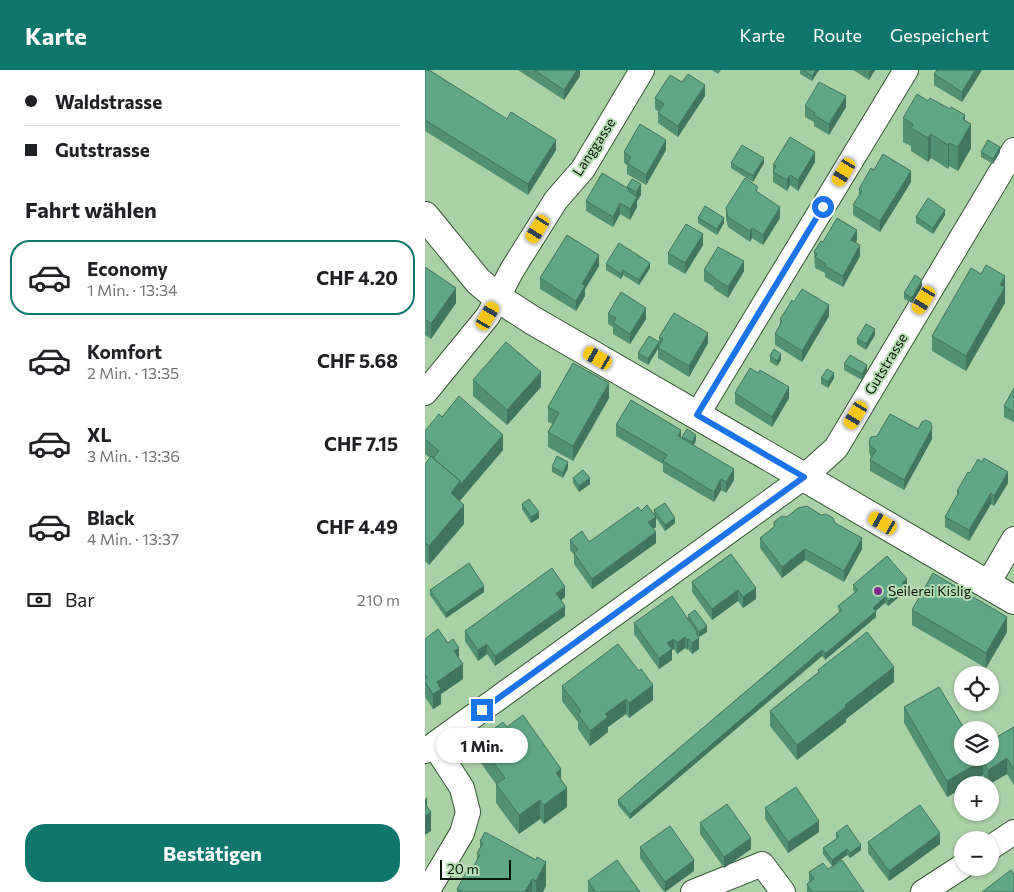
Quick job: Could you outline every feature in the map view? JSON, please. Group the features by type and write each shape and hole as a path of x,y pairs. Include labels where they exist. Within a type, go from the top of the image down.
{"main road":[{"path":"425,216 478,281 498,298 532,320 1014,600"}],"street":[{"name":"Langgasse","path":"425,393 488,316 512,270 551,207 583,169 641,70"},
{"path":"697,415 906,70"},
{"name":"Gutstrasse","path":"429,748 804,477 836,448 1014,150"},
{"path":"987,585 1014,539"},
{"path":"427,892 462,833 467,812 462,788 429,748"},
{"path":"999,842 1014,832"},
{"path":"693,892 762,864 783,892"},
{"path":"929,890 954,872"}],"building":[{"path":"425,70 429,70 507,119 511,112 556,140 528,184 425,120"},
{"path":"534,70 577,70 564,90"},
{"path":"803,70 816,70 812,76"},
{"path":"937,70 975,70 962,92 934,74"},
{"path":"688,74 705,85 678,126 658,113 664,104 655,98 670,75 682,82"},
{"path":"819,82 846,96 829,124 814,115 815,113 805,106"},
{"path":"917,94 928,101 930,98 965,115 963,119 971,124 958,147 949,143 948,145 931,134 928,138 911,128 913,124 903,118"},
{"path":"640,124 666,140 646,175 627,163 631,157 624,152"},
{"path":"790,137 815,152 798,180 790,175 787,180 773,172 776,166 773,165"},
{"path":"988,140 1000,147 993,159 981,152"},
{"path":"742,145 764,158 753,176 731,163"},
{"path":"883,154 911,171 880,221 853,205 862,191 859,189 871,168 874,170"},
{"path":"602,173 629,189 628,191 637,197 630,209 620,203 613,217 586,201"},
{"path":"745,178 758,187 756,191 780,207 763,235 752,228 750,231 728,217 726,208"},
{"path":"632,179 641,184 636,192 627,187"},
{"path":"928,198 945,210 933,228 916,217"},
{"path":"705,206 724,218 717,229 698,218"},
{"path":"837,218 857,230 851,240 860,245 843,276 825,266 826,264 815,257 817,254 814,252 821,241 823,242"},
{"path":"686,224 703,234 685,263 668,253"},
{"path":"567,235 599,255 582,284 585,286 576,301 540,278"},
{"path":"619,243 650,263 639,280 623,270 621,274 606,264"},
{"path":"718,247 744,261 728,287 704,270"},
{"path":"986,265 1005,276 1000,285 1005,287 966,356 932,336 971,268 981,274"},
{"path":"425,267 456,288 431,324 425,319"},
{"path":"915,275 922,280 912,298 904,293"},
{"path":"802,289 829,305 802,351 775,334 782,321 780,319 792,300 794,302"},
{"path":"621,292 646,308 630,334 613,323 616,318 608,314"},
{"path":"674,313 708,333 689,366 658,348 663,339 659,337"},
{"path":"866,324 875,329 866,344 857,339"},
{"path":"649,336 659,342 648,359 638,353"},
{"path":"506,342 541,372 507,410 473,380"},
{"path":"774,349 781,354 777,361 770,356"},
{"path":"850,355 867,365 862,374 844,364"},
{"path":"573,363 609,383 573,446 548,432 559,413 548,407"},
{"path":"750,368 758,373 760,370 789,387 772,417 735,393"},
{"path":"827,369 834,373 828,382 821,378"},
{"path":"1014,388 1014,412 1004,406"},
{"path":"459,396 503,435 460,485 460,481 433,458 439,451 425,439 425,431 439,414 442,417"},
{"path":"631,400 681,430 678,436 734,469 726,482 721,479 714,492 663,461 667,455 616,425"},
{"path":"890,414 918,429 922,422 926,420 931,423 932,428 904,480 870,460 876,450 871,447 869,442 871,437 877,436"},
{"path":"687,429 696,435 692,442 682,437"},
{"path":"431,456 460,481 451,493 464,505 429,546 425,542 425,464"},
{"path":"557,456 568,462 563,473 552,467"},
{"path":"984,458 1008,472 994,496 991,493 969,530 945,517 968,472 970,473 978,459 982,462"},
{"path":"583,470 590,478 579,486 573,478"},
{"path":"529,499 539,512 531,517 522,504"},
{"path":"665,503 675,518 665,525 654,510"},
{"path":"647,505 656,517 648,522 656,532 592,579 574,553 578,550 570,540 582,531 589,542 638,507 641,511"},
{"path":"807,506 821,515 826,514 833,518 835,523 862,538 844,571 805,549 782,567 760,538 774,527 774,522 782,516 787,517 798,508"},
{"path":"731,554 756,588 743,597 738,590 712,609 692,582"},
{"path":"887,556 907,579 902,583 905,586 888,601 885,597 873,608 876,611 825,654 822,650 630,814 618,800 842,610 838,606 858,590 853,585"},
{"path":"469,563 484,586 446,613 430,590"},
{"path":"552,568 565,587 556,593 565,606 495,656 487,644 478,650 465,631"},
{"path":"933,573 1007,617 986,653 912,610"},
{"path":"672,596 697,632 699,638 692,643 685,637 677,643 674,639 667,643 672,649 659,658 634,623"},
{"path":"695,610 707,626 699,632 688,615"},
{"path":"438,629 448,643 453,639 459,648 454,651 463,664 437,682 441,689 433,694 425,682 427,678 425,674 425,639"},
{"path":"867,632 894,667 797,745 770,711"},
{"path":"618,644 639,671 641,669 653,685 629,703 626,699 605,714 608,717 590,731 578,714 581,711 562,686"},
{"path":"939,687 960,721 954,721 954,766 973,766 947,781 904,707"},
{"path":"523,715 561,769 556,773 567,788 544,805 540,800 519,815 496,784 505,778 478,741 503,722 507,727"},
{"path":"1014,727 1014,770 1007,758 999,763 999,736"},
{"path":"986,766 994,766 988,770"},
{"path":"796,787 819,821 788,842 765,808"},
{"path":"425,804 431,812 425,816"},
{"path":"727,804 751,838 724,857 700,823"},
{"path":"920,805 940,833 889,871 868,842"},
{"path":"847,825 861,845 850,853 847,849 832,860 823,848 839,837 836,833"},
{"path":"670,826 694,860 665,882 640,847"},
{"path":"485,832 536,860 537,857 546,862 536,881 532,879 525,892 463,892 457,889 468,869 471,871 480,855 477,853 483,843 480,841"},
{"path":"617,860 640,892 595,892 588,881"},
{"path":"842,860 864,892 812,892 807,884 814,879 809,872 823,863 828,869"},
{"path":"1011,870 1014,874 1014,892 982,892"}],"place":[{"name":"Seilerei Kislig","path":"878,591"}],"route":[{"path":"482,710 804,477 697,415 823,207"}]}
